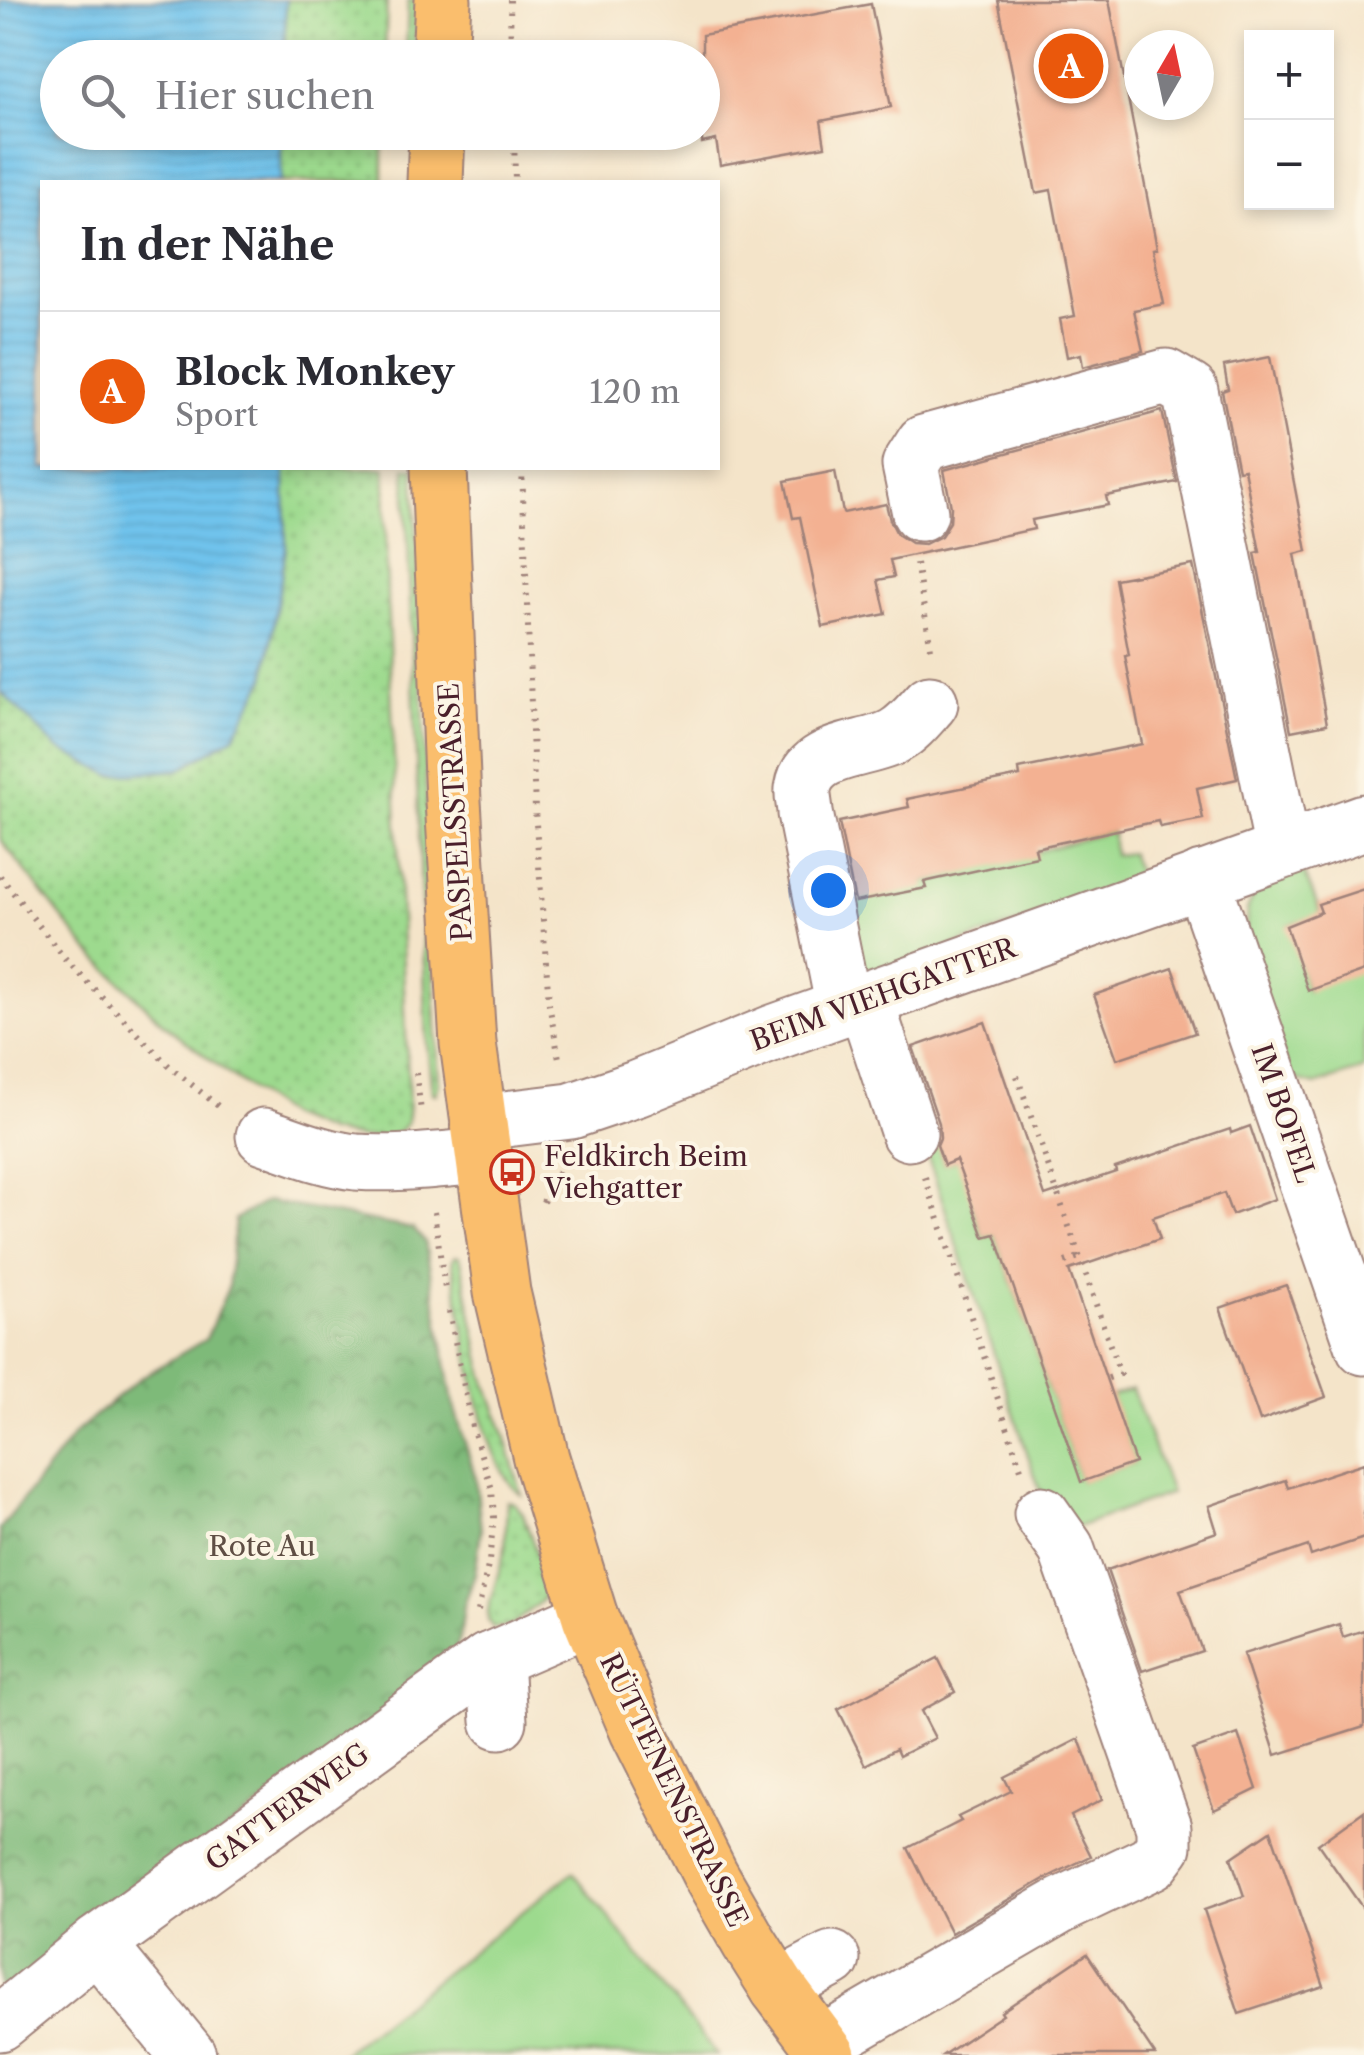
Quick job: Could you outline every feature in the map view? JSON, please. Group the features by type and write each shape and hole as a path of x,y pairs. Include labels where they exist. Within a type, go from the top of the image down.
{"main road":[{"path":"441,40 442,0"},
{"path":"435,180 436,150"},
{"name":"PASPELSSTRASSE","path":"440,470 453,801 468,1043 482,1139"},
{"name":"RÜTTENENSTRASSE","path":"482,1139 502,1292 552,1501 590,1617 638,1731 694,1844 778,1988 824,2050"}],"street":[{"path":"920,513 910,465 924,442 1166,378 1190,391 1282,850"},
{"path":"909,1134 855,1004 803,788 812,769 828,758 893,737 930,703"},
{"name":"BEIM VIEHGATTER","path":"264,1136 322,1156 354,1162 428,1161 482,1139 636,1089 773,1032 1364,822"},
{"name":"IM BOFEL","path":"1202,879 1364,1348"},
{"path":"824,2050 1060,1906 1152,1862 1164,1846 1164,1827 1066,1548 1042,1514"},
{"name":"GATTERWEG","path":"0,2024 96,1944 181,1903 488,1661 590,1617"},
{"path":"488,1661 496,1676 498,1721"},
{"path":"96,1944 188,2055"},
{"path":"778,1988 832,1959"}],"path":[{"path":"510,0 511,40"},
{"path":"514,150 515,180"},
{"path":"522,470 535,810 549,1004 561,1068"},
{"path":"920,513 907,516 940,699 930,703"},
{"path":"0,876 66,960 170,1067 211,1102 264,1136"},
{"path":"1017,1076 1120,1374 1106,1380"},
{"path":"909,1134 1020,1467 1042,1514"},
{"path":"543,1199 570,1154"},
{"path":"1066,1262 1080,1257"}],"green space":[{"path":"0,0 387,0 386,40 40,40 40,150 383,150 383,180 40,180 40,470 385,470 407,1124 394,1136 362,1138 328,1132 288,1116 164,1024 86,948 0,839"},
{"path":"408,0 417,0 415,40 407,40"},
{"path":"405,470 414,470 439,1084 436,1094 432,1093"},
{"path":"1112,831 1114,855 1130,853 1141,881 868,975 845,957 849,903"},
{"path":"1301,865 1321,914 1289,925 1307,990 1364,957 1364,1069 1315,1085 1290,1078 1245,944 1247,910 1261,880"},
{"path":"933,1132 944,1164 1025,1137 1038,1182 972,1205 984,1237 995,1234 1081,1481 1134,1463 1111,1396 1132,1389 1171,1493 1069,1530 1045,1506 921,1137"},
{"name":"Rote Au","path":"267,1201 413,1229 425,1242 453,1403 476,1479 481,1530 460,1638 447,1669 0,1996 0,1529 76,1432 140,1378 206,1339 228,1288 235,1219"},
{"path":"455,1256 461,1260 484,1376 522,1495 508,1480 485,1428 464,1331 452,1260"},
{"path":"507,1501 515,1503 523,1514 546,1589 541,1601 511,1626 493,1628 488,1610 505,1549"},
{"path":"573,1872 717,2055 340,2055"}],"water":[{"path":"0,0 286,0 285,40 40,40 40,150 281,150 281,180 40,180 40,470 285,470 286,548 265,679 234,736 179,770 111,775 57,748 0,691"}],"building":[{"path":"998,0 1109,0 1124,78 1124,120 1132,120 1164,304 1134,310 1143,351 1083,367 1081,354 1067,357 1060,319 1075,316 1051,190 1036,193"},
{"path":"871,4 891,107 821,121 825,146 720,165 720,40 702,40 702,35"},
{"path":"1270,357 1307,551 1295,554 1327,724 1291,731 1255,553 1260,552 1244,469 1238,470 1222,391 1228,389 1224,366"},
{"path":"1162,411 1177,482 1106,496 1108,505 1032,520 1034,529 890,560 894,577 878,580 886,614 823,627 800,517 793,518 785,481 835,471 843,513 886,504 897,534 911,543 925,544 941,536 950,522 944,470"},
{"path":"1193,565 1237,779 1197,788 1203,819 1160,827 1158,821 1035,848 1037,857 924,882 926,888 855,902 839,822 909,807 907,799 1020,776 1019,769 1142,744 1115,579"},
{"path":"1364,889 1364,971 1308,991 1286,926 1321,912 1318,904"},
{"path":"1172,968 1195,1033 1117,1059 1094,995"},
{"path":"985,1022 1045,1196 1116,1172 1115,1168 1230,1129 1231,1133 1250,1126 1275,1199 1232,1215 1224,1193 1153,1217 1160,1239 1069,1270 1135,1463 1081,1482 995,1234 984,1237 956,1160 944,1165 937,1145 939,1123 913,1047"},
{"path":"1286,1285 1326,1397 1260,1421 1220,1308"},
{"path":"1364,1463 1364,1538 1311,1556 1308,1546 1180,1590 1202,1651 1142,1671 1107,1570 1217,1532 1209,1506 1285,1480 1288,1488"},
{"path":"1339,1624 1343,1637 1364,1630 1364,1727 1276,1755 1243,1654"},
{"path":"938,1658 955,1692 921,1711 935,1738 899,1756 896,1749 866,1765 838,1709"},
{"path":"1238,1734 1257,1789 1214,1810 1193,1750"},
{"path":"1079,1739 1102,1800 1071,1816 1091,1856 951,1933 908,1848 1011,1791 1004,1777"},
{"path":"1364,1811 1364,1910 1318,1844"},
{"path":"1271,1831 1324,1986 1239,2014 1204,1910 1244,1896 1231,1858"},
{"path":"1087,1954 1155,2055 943,2055 1003,2015 1001,2012"}],"place":[{"name":"Block Monkey","path":"1071,66"},
{"name":"Feldkirch Beim Viehgatter","path":"512,1172"}]}
